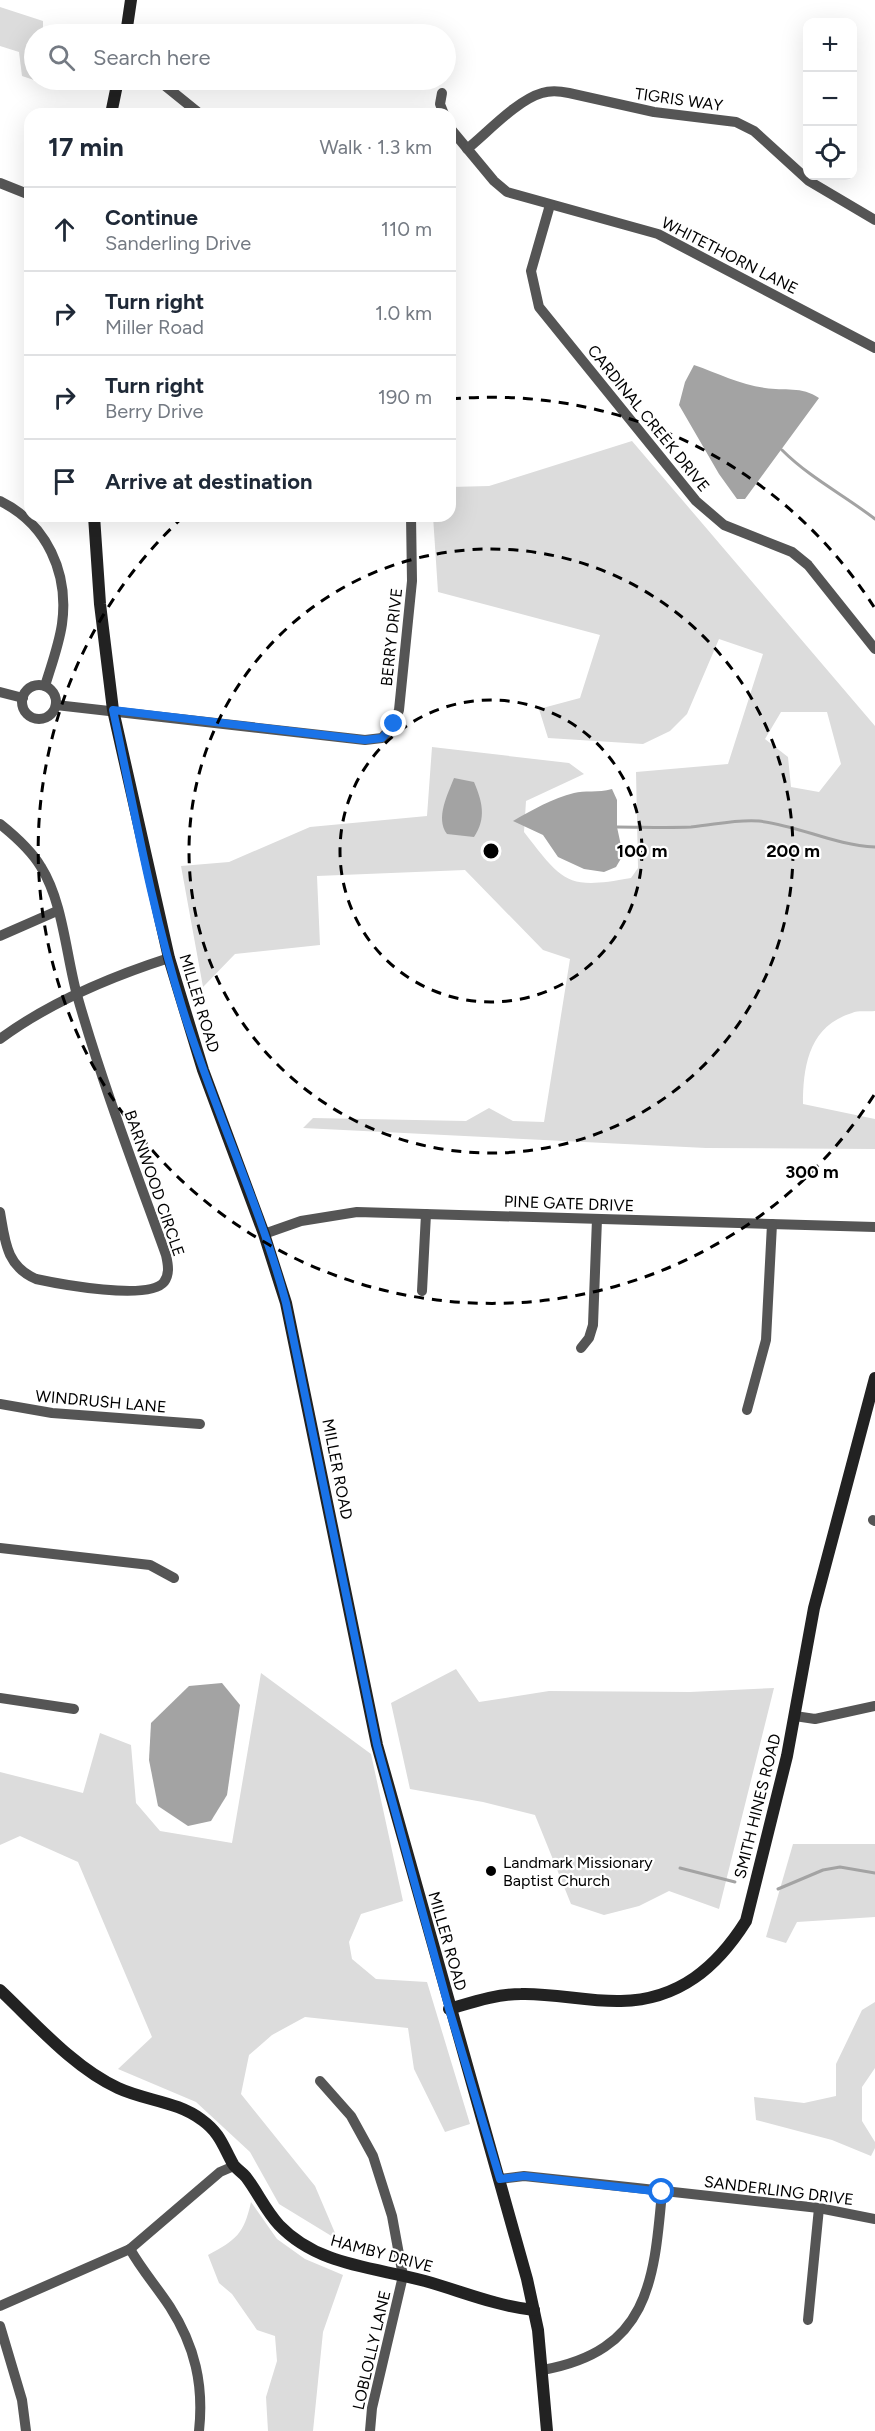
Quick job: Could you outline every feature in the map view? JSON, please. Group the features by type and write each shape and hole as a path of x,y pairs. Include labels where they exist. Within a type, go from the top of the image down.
{"street":[{"path":"127,24 131,0"},
{"path":"112,108 116,90"},
{"path":"170,90 193,108"},
{"name":"TIGRIS WAY","path":"467,149 527,99 556,91 654,112 736,122 754,131 809,181 875,220"},
{"path":"442,93 442,108"},
{"name":"WHITETHORN LANE","path":"456,135 494,181 507,192 658,234 875,348"},
{"path":"0,183 24,193"},
{"name":"CARDINAL CREEK DRIVE","path":"549,205 531,271 539,307 696,501 724,525 792,552 808,565 875,649"},
{"path":"0,501 24,518"},
{"path":"29,522 53,553 60,571 63,592 62,627 45,686"},
{"name":"MILLER ROAD","path":"94,522 100,604 113,710 169,957 203,1070 278,1273 294,1335 377,1745 449,2009 500,2179 534,2310 543,2370 547,2431"},
{"name":"BERRY DRIVE","path":"113,710 365,740 382,738 394,724 399,710 412,581 411,522"},
{"path":"34,686 45,686 54,694 56,705 50,715 35,718 26,713 23,698 34,686"},
{"path":"0,692 23,698"},
{"path":"56,705 113,710"},
{"path":"0,824 18,839 41,866 52,890 77,993"},
{"path":"0,936 57,910"},
{"path":"0,1039 21,1023 77,993 127,971 169,957"},
{"name":"BARNWOOD CIRCLE","path":"0,1212 5,1241 13,1263 23,1274 36,1279 132,1292 157,1288 165,1281 169,1270 166,1255 101,1073 77,993"},
{"name":"PINE GATE DRIVE","path":"264,1233 301,1221 338,1214 426,1214 875,1227"},
{"path":"422,1291 426,1214"},
{"path":"581,1348 589,1338 593,1325 597,1219"},
{"path":"747,1410 766,1340 772,1224"},
{"name":"SMITH HINES ROAD","path":"449,2009 488,1997 520,1994 621,2001 648,1998 696,1978 719,1958 746,1921 787,1756 814,1608 875,1378"},
{"name":"WINDRUSH LANE","path":"0,1404 52,1413 200,1424"},
{"path":"0,1548 150,1565 174,1578"},
{"path":"0,1698 74,1709"},
{"path":"795,1716 815,1719 875,1706"},
{"name":"HAMBY DRIVE","path":"0,1990 54,2041 101,2079 135,2095 175,2105 204,2121 225,2144 234,2166 245,2176 277,2223 302,2245 322,2255 362,2268 403,2276 512,2308 534,2310"},
{"name":"LOBLOLLY LANE","path":"320,2081 351,2116 373,2156 392,2216 403,2276 372,2408 370,2431"},
{"path":"0,2306 130,2249 220,2172 234,2166"},
{"name":"SANDERLING DRIVE","path":"500,2179 524,2176 819,2208 875,2219"},
{"path":"543,2370 590,2356 617,2337 637,2314 644,2300 652,2270 662,2192"},
{"path":"808,2320 819,2208"},
{"path":"130,2249 169,2306 192,2348 200,2382 199,2431"},
{"path":"0,2326 22,2400 26,2431"}],"shaded area":[{"path":"0,7 43,21 43,24 24,24 24,77 22,76 19,52 0,46"},
{"path":"694,365 747,384 765,388 799,390 819,398 745,499 737,499 719,474 679,405 685,382"},
{"path":"632,441 875,726 875,1011 854,1012 838,1019 826,1027 818,1037 807,1062 803,1104 875,1119 875,1149 706,1148 303,1128 313,1118 466,1121 489,1108 513,1121 544,1122 570,959 543,950 465,870 317,876 320,945 235,954 203,987 181,866 229,862 310,827 427,816 432,747 569,763 584,774 526,801 524,832 558,872 579,882 592,883 631,878 638,868 636,772 728,764 763,654 719,639 687,714 670,731 643,744 548,738 539,709 580,698 600,635 438,592 433,522 456,522 456,487 489,486","holes":["781,712 827,712 841,764 819,792 791,787 788,757 765,739"]},
{"path":"454,778 474,782 479,796 482,816 474,837 447,834 444,828 442,813"},
{"path":"612,789 617,800 617,827 623,855 616,867 604,872 584,869 558,857 543,835 513,821 566,795"},
{"path":"456,1669 479,1702 549,1691 690,1692 774,1688 719,1909 669,1891 639,1906 604,1915 571,1904 535,1815 483,1802 410,1789 391,1703"},
{"path":"261,1673 371,1754 403,1901 361,1914 349,1942 352,1959 376,1979 427,1982 470,2124 445,2132 414,2069 408,2028 305,2017 272,2035 249,2055 241,2094 315,2186 338,2240 279,2204 250,2152 196,2102 118,2069 152,2037 78,1862 20,1836 0,1845 0,1772 83,1793 100,1733 131,1745 136,1803 160,1831 232,1843"},
{"path":"222,1683 240,1705 227,1795 211,1821 188,1826 158,1806 149,1760 151,1723 189,1686"},
{"path":"793,1844 875,1844 875,1917 797,1922 786,1943 766,1937"},
{"path":"875,2002 875,2068 862,2087 862,2121 875,2142 871,2156 832,2140 756,2120 754,2097 804,2103 836,2096 836,2064 862,2010"},
{"path":"251,2202 277,2239 305,2259 343,2275 323,2332 313,2431 268,2431 266,2397 277,2361 275,2336 257,2330 232,2294 219,2283 208,2255 226,2245 242,2229"}],"waterway":[{"path":"782,450 816,478 875,519"},
{"path":"617,827 691,827 733,821 759,821 845,843 875,847"},
{"path":"778,1889 823,1870 840,1867 875,1873"},
{"path":"680,1868 735,1882"}],"place":[{"name":"Landmark Missionary Baptist Church","path":"491,1871"}],"route":[{"path":"394,724 382,738 365,740 113,710 153,894 182,1005 203,1070 278,1273 286,1303 377,1745 449,2009 500,2179 524,2176 662,2192"}]}
